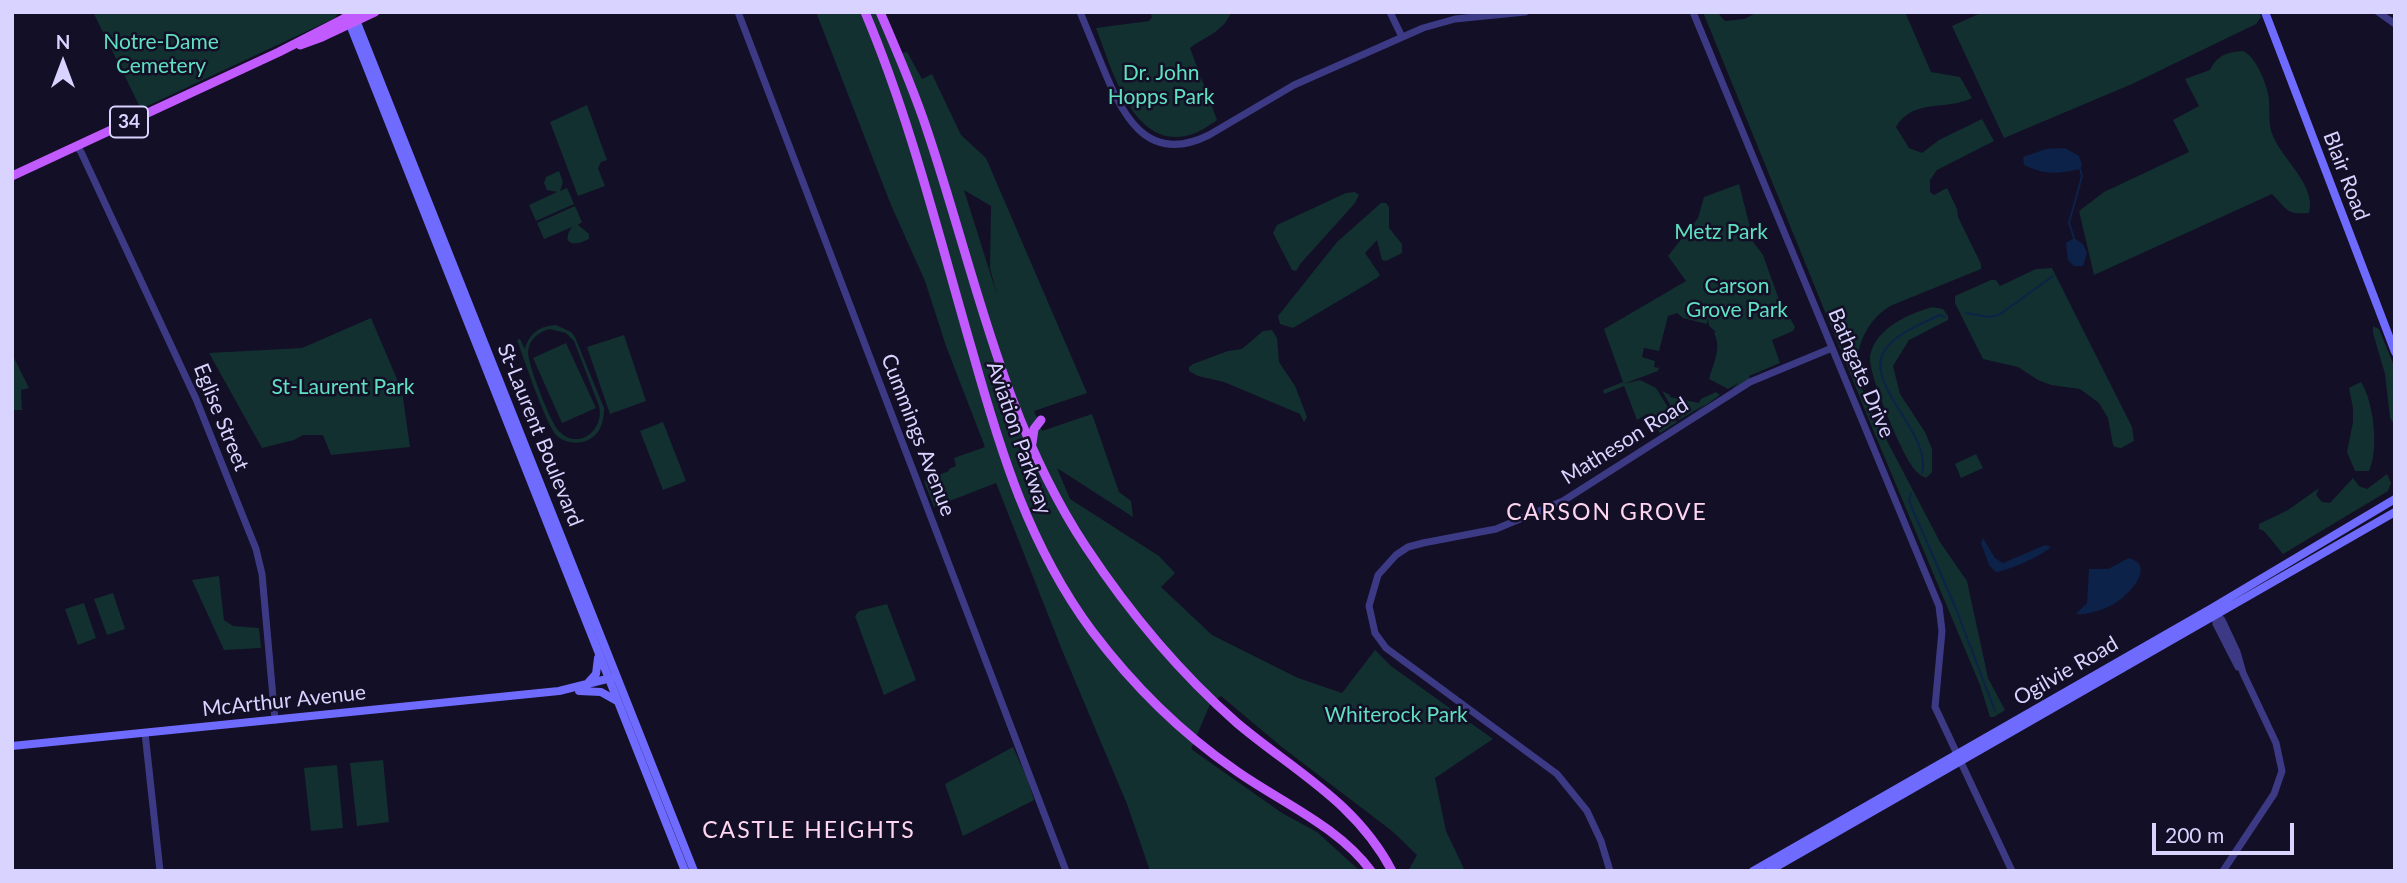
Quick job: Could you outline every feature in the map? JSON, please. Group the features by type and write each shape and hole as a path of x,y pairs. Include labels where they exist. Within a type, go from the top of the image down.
{"main road":[{"name":"34","path":"12,176 279,52 322,37 352,16 375,12"},
{"name":"Aviation Parkway","path":"865,12 912,143 1003,457 1029,523 1058,579 1107,650 1165,713 1228,765 1336,835 1371,871"},
{"name":"Aviation Parkway","path":"880,12 931,141 1014,406 1034,452 1086,547 1125,603 1197,685 1237,722 1344,806 1373,839 1392,871"},
{"name":"Blair Road","path":"2265,12 2395,352"},
{"name":"St-Laurent Boulevard","path":"352,16 685,871"},
{"name":"St-Laurent Boulevard","path":"352,16 612,679 694,871"},
{"path":"887,69 902,63"},
{"path":"1014,406 1027,418 1041,420 1033,432 1034,452"},
{"name":"Ogilvie Road","path":"2214,611 2395,499"},
{"name":"Ogilvie Road","path":"1769,871 2214,611 2395,512"},
{"path":"582,688 596,674 598,652"},
{"name":"McArthur Avenue","path":"12,746 559,691 582,688 612,679"},
{"path":"582,688 608,694 617,701"},
{"name":"Ogilvie Road","path":"1753,871 1960,757"}],"street":[{"name":"Cummings Avenue","path":"738,12 1066,871"},
{"path":"1080,12 1123,113 1144,134 1157,141 1175,144 1187,144 1200,139 1294,85 1434,24 1455,19 1525,12"},
{"path":"1390,12 1402,37"},
{"name":"Bathgate Drive","path":"1693,12 1941,611 1942,631 1935,707 2012,871"},
{"path":"2378,12 2395,24"},
{"name":"Eglise Street","path":"76,146 196,399 256,548 262,575 275,720"},
{"name":"Matheson Road","path":"1610,869 1587,811 1557,774 1385,648 1375,633 1369,610 1371,593 1378,575 1387,562 1408,547 1496,528 1563,501 1750,382 1832,348"},
{"path":"2214,611 2216,624 2276,743 2282,771 2274,794 2223,871"},
{"path":"145,733 160,871"}],"green space":[{"name":"Notre-Dame Cemetery","path":"93,12 338,13 335,18 141,109"},
{"name":"Whiterock Park","path":"816,12 875,12 895,54 907,52 922,79 932,74 961,135 986,158 1087,393 1034,411 1042,431 1092,414 1119,492 1131,501 1133,517 1057,468 1070,499 1159,556 1175,573 1161,587 1212,635 1298,678 1342,693 1375,650 1391,666 1493,739 1435,778 1446,831 1465,871 1408,871 1417,855 1392,831 1283,748 1221,696 1211,702 1191,749 1282,813 1317,832 1360,871 1150,871 1127,804 996,483 934,507 924,481 956,466 954,458 985,447 946,346 925,281 891,205","holes":["964,190 991,206 990,268 997,295"]},
{"name":"Dr. John Hopps Park","path":"1150,12 1231,12 1219,29 1190,48 1217,120 1193,134 1172,137 1155,132 1140,120 1118,84 1096,28 1149,21 1152,17"},
{"path":"1703,12 1717,12 1725,21 1744,19 1758,12 1905,12 1931,72 1960,77 1972,98 1931,106 1911,112 1903,118 1896,127 1909,148 1922,153 1939,140 1982,119 1994,141 1937,170 1930,180 1930,192 1934,195 1947,188 1981,269 1890,306 1882,312 1864,335 1858,353 1858,373 1861,387 1882,436 1885,437 1940,542 1967,581 1988,678 2005,710 1994,717 1990,717 1980,685"},
{"path":"1983,12 2259,12 2261,17 2256,24 2132,84 2004,138 1952,26"},
{"path":"2243,51 2252,58 2262,75 2268,93 2271,131 2308,193 2309,213 2291,212 2272,194 2094,275 2079,211 2104,192 2189,152 2173,120 2199,106 2185,79 2210,70 2224,55"},
{"path":"587,105 607,160 601,162 598,168 605,186 578,196 550,122"},
{"path":"559,171 563,182 560,191 567,188 574,204 536,221 529,205 557,192 547,190 544,183 546,177"},
{"path":"1739,184 1754,243 1763,255 1778,297 1795,327 1793,331 1772,340 1780,363 1749,376 1750,378 1731,390 1738,383 1728,389 1709,379 1717,344 1716,332 1709,326 1708,318 1707,324 1683,318 1677,313 1668,316 1659,351 1644,348 1642,357 1655,361 1654,367 1659,368 1658,371 1623,384 1640,380 1656,388 1677,422 1660,433 1647,414 1637,420 1624,386 1604,394 1603,390 1623,382 1604,329 1686,281 1668,256 1698,218 1704,197"},
{"path":"1355,192 1359,195 1355,203 1296,271 1292,270 1273,233 1277,225 1346,193"},
{"path":"1381,203 1386,203 1389,207 1389,228 1402,244 1402,253 1386,261 1382,260 1377,240 1365,253 1380,275 1377,278 1293,328 1280,324 1278,316 1337,242"},
{"path":"575,206 582,222 578,225 589,234 589,239 578,243 570,242 567,237 572,227 544,239 537,223"},
{"path":"2052,268 2132,427 2134,441 2121,448 2113,445 2108,418 2099,403 2080,389 2051,385 2018,367 1983,359 1955,303 1955,296 1991,280 1996,280 2000,286 2036,269"},
{"path":"1932,307 1943,309 1948,320 1909,340 1893,366 1900,394 1925,432 1932,449 1932,472 1926,478 1913,468 1899,442 1879,393 1870,356 1873,346 1886,330 1904,318"},
{"name":"St-Laurent Park","path":"371,318 402,391 410,447 331,455 323,435 303,435 262,448 209,353 302,348"},
{"path":"556,325 575,337 604,408 599,431 584,442 568,442 557,436 552,429 517,340 520,339 525,349 532,335","holes":["549,329 566,333 574,341 600,414 589,435 575,439 560,432 551,418 535,380 528,351 538,334"]},
{"path":"2373,326 2379,329 2395,368 2395,426 2390,418 2385,374"},
{"path":"1272,330 1277,338 1279,362 1295,386 1307,417 1304,422 1300,414 1224,382 1189,371 1193,364 1228,351 1242,349 1263,331"},
{"path":"624,335 646,401 610,414 587,347"},
{"path":"566,343 596,408 562,423 533,358"},
{"path":"12,354 29,388 21,390 22,410 12,410"},
{"path":"2361,382 2369,401 2374,426 2374,451 2369,471 2355,471 2347,452 2353,422 2349,388"},
{"path":"1662,391 1670,397 1699,403 1701,399 1716,392 1720,395 1682,422 1706,404 1679,420"},
{"path":"663,422 686,481 663,490 640,431"},
{"path":"1976,454 1983,468 1961,478 1955,464"},
{"path":"2387,474 2391,483 2388,491 2283,554 2264,531 2259,529 2259,524 2288,510 2319,488 2316,495 2322,502 2330,503 2353,478 2359,486 2367,489"},
{"path":"219,576 224,620 233,626 259,628 261,648 224,650 192,580"},
{"path":"113,593 125,629 107,635 94,599"},
{"path":"84,603 96,638 78,645 65,609"},
{"path":"887,604 916,680 884,695 855,616 859,611"},
{"path":"1013,747 1034,800 963,836 945,784"},
{"path":"383,760 389,822 357,826 350,763"},
{"path":"337,765 343,828 311,831 304,768"}],"water":[{"path":"2065,148 2079,156 2082,165 2080,169 2051,173 2024,165 2023,157 2046,149"},
{"path":"2074,238 2083,244 2087,253 2083,266 2074,266 2068,260 2066,243"},
{"path":"1983,538 1995,558 2003,563 2045,545 2051,547 2025,562 1996,572 1989,565 1981,543"},
{"path":"2129,558 2137,562 2140,574 2126,595 2100,610 2076,614 2087,603 2089,569 2108,569"}],"waterway":[{"path":"2074,238 2069,223 2082,176 2080,169"},
{"path":"1966,313 1989,317 1999,315 2053,276"},
{"path":"1922,473 1922,457 1917,441 1888,391 1882,376 1881,361 1887,347 1898,337 1939,315 1945,317"},
{"path":"1911,493 1909,501 1956,609 1995,711"}],"district":[{"name":"CARSON GROVE","path":"1607,513"},
{"name":"CASTLE HEIGHTS","path":"809,831"}],"park label":[{"name":"Metz Park","path":"1721,232"},
{"name":"Carson Grove Park","path":"1737,298"}]}
